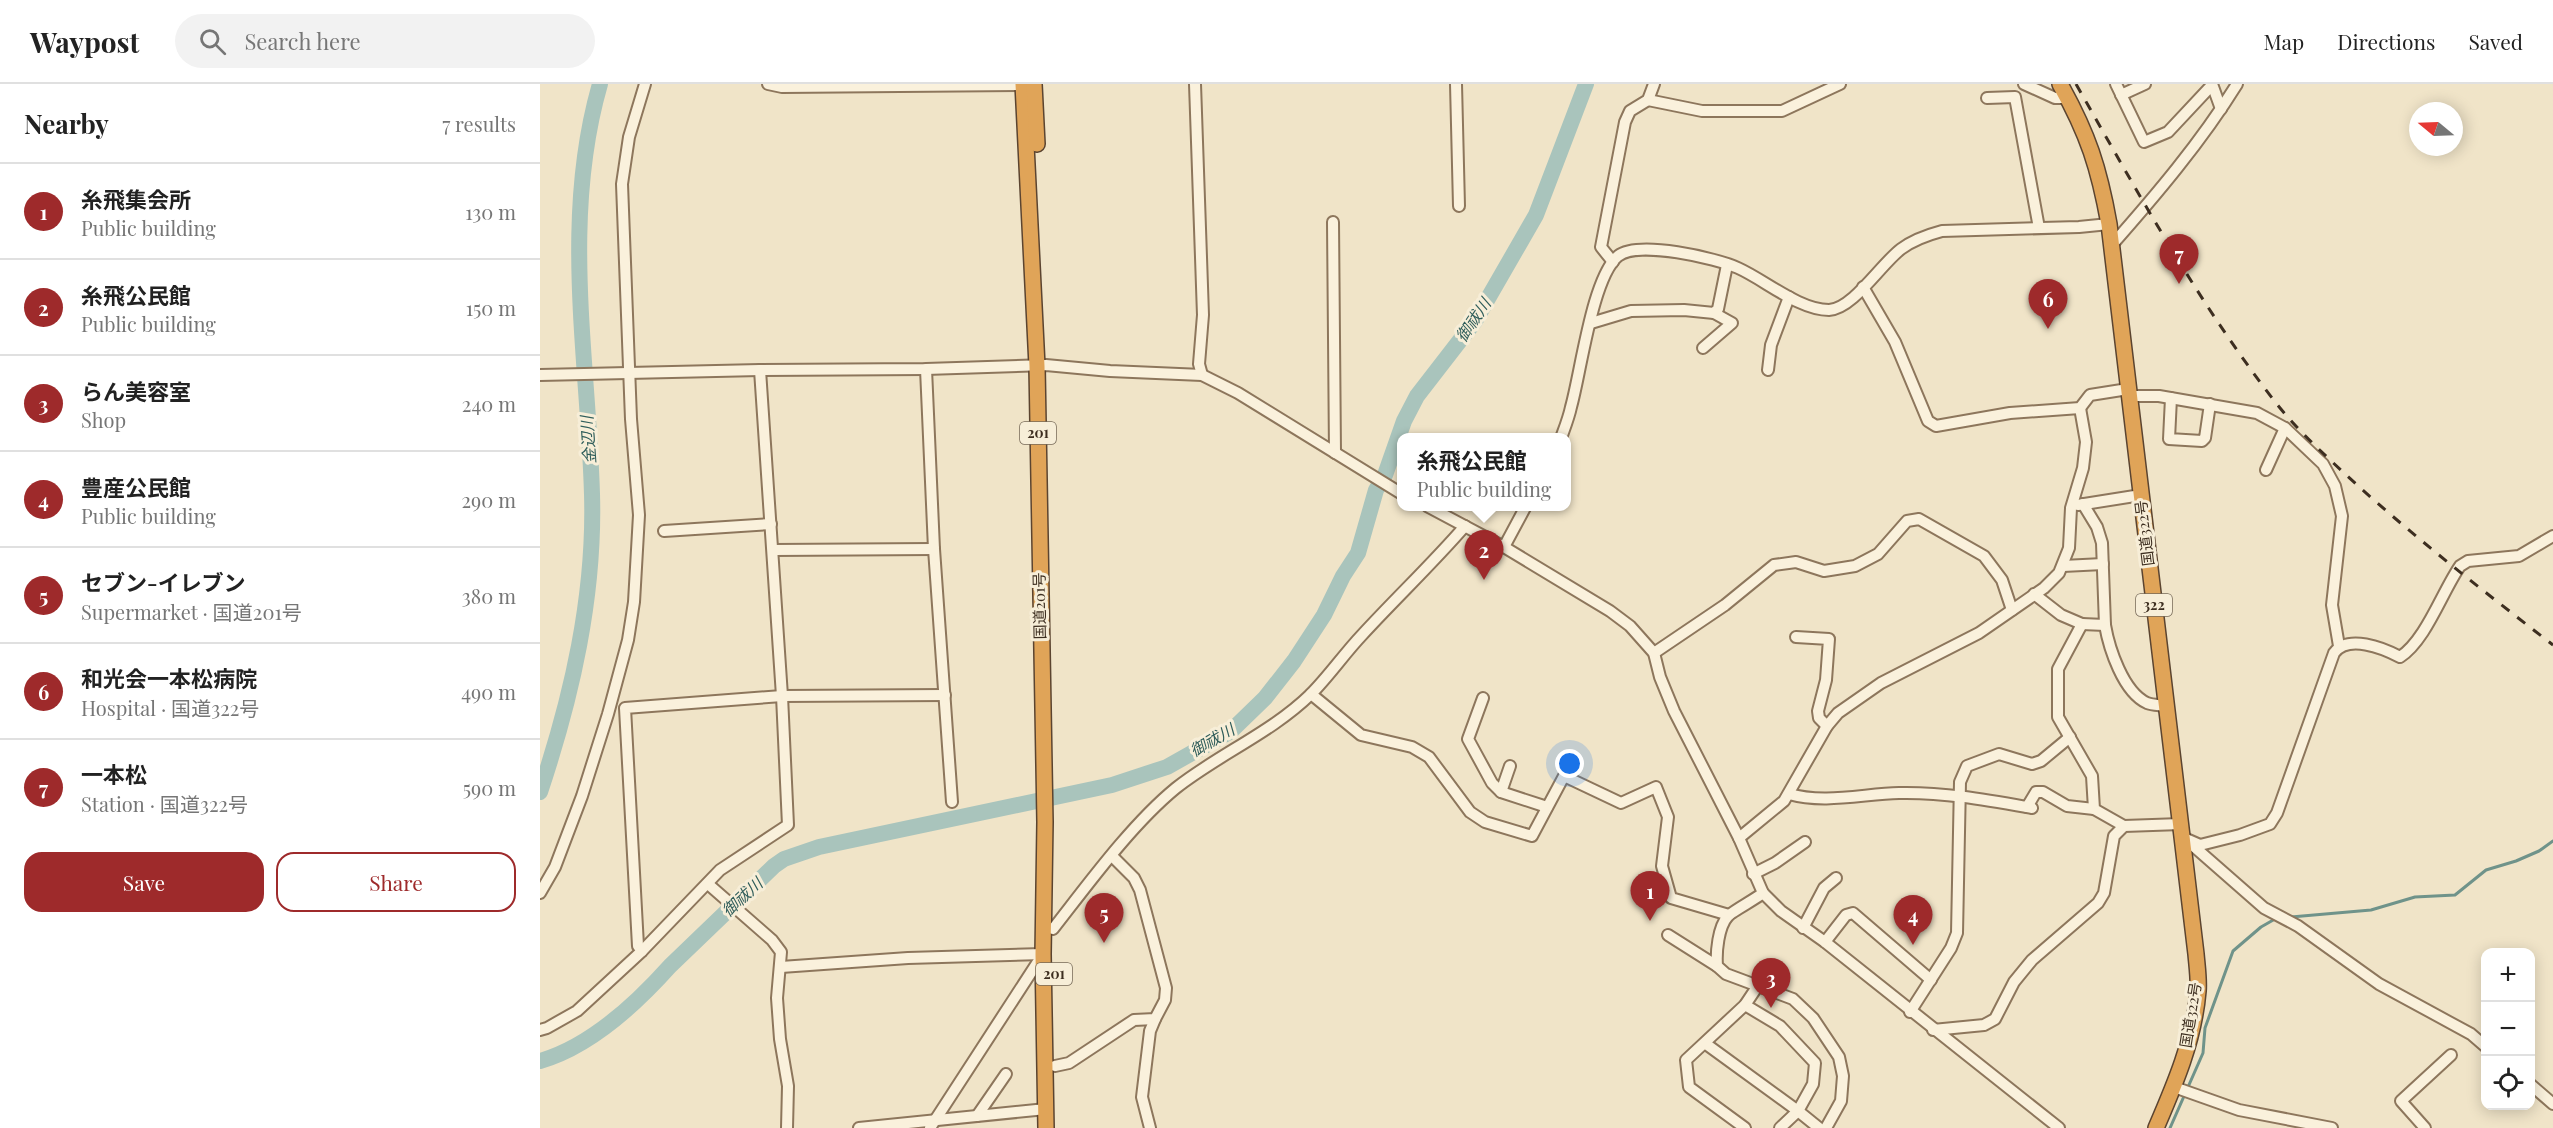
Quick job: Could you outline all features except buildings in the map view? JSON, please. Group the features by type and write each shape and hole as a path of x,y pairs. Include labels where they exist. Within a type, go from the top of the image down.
{"highway":[{"name":"国道201号","path":"1027,84 1042,365 1055,1128"},
{"name":"国道322号","path":"2060,84 2085,130 2096,161 2109,224 2183,831 2198,990 2179,1089 2156,1128"},
{"name":"国道201号","path":"1046,1128 1043,954 1050,822"}],"street":[{"path":"540,892 555,867 582,796 628,640 634,602 639,515 628,372 622,184 629,137 645,84"},
{"path":"768,84 782,87 1027,84"},
{"path":"1195,84 1203,315 1199,364 1202,375"},
{"path":"1456,84 1459,206"},
{"path":"1613,262 1601,247 1625,122 1630,111 1648,100 1654,84"},
{"path":"1648,100 1702,111 1782,111 1840,84"},
{"path":"2024,84 2055,98 2068,98"},
{"path":"2116,84 2144,142 2168,132 2212,84 2222,109"},
{"path":"2121,95 2145,84"},
{"path":"2111,246 2146,206 2222,109 2237,84"},
{"path":"1987,98 2015,97 2039,228"},
{"path":"1333,222 1335,453"},
{"path":"1563,433 1604,279 1613,262 1623,253 1642,249 1707,258 1737,268 1789,297 1814,307 1830,310 1844,305 1899,250 1922,237 1942,231 2109,224"},
{"path":"1713,313 1718,309 1727,265"},
{"path":"1863,287 1895,342 1925,414 1932,424 1940,426 2010,413 2080,408 2090,395 2129,392 2257,413 2285,428 2330,473 2339,499 2342,516 2332,605 2339,646"},
{"path":"1768,370 1771,345 1789,297"},
{"path":"1591,323 1631,311 1684,310 1713,313 1732,323 1703,348"},
{"path":"541,375 1042,365 1202,375 1238,393 1397,491"},
{"path":"926,369 934,549 952,802"},
{"path":"540,1030 548,1029 577,1011 642,951 720,870 788,825 782,696 760,370"},
{"path":"2171,398 2169,439 2202,441 2205,438 2210,404"},
{"path":"1739,838 1776,809 1789,794 1827,726 1839,713 1881,682 1979,633 2051,581 2063,566 2069,548 2072,506 2083,468 2085,450 2085,432 2080,408"},
{"path":"2266,470 2285,428"},
{"path":"2072,506 2141,495"},
{"path":"2084,504 2097,526 2102,543 2106,625 2110,651 2128,684 2139,697 2148,703 2166,706"},
{"path":"1435,511 1504,547 1610,611 1630,626 1654,653 1660,677 1674,711 1739,838 1763,893 1781,911 1825,942 2059,1128"},
{"path":"1504,547 1524,511"},
{"path":"1654,653 1738,596 1774,565 1796,562 1824,571 1855,566 1878,554 1901,527 1912,520 1919,519 1928,522 1984,556 2002,580 2012,610"},
{"path":"664,531 771,524"},
{"path":"1053,928 1160,802 1179,786 1274,725 1311,694 1361,636 1432,565 1465,526"},
{"path":"1789,794 1806,799 1900,793 1960,795 2029,808 2036,792 2043,792 2067,806 2094,809 2124,826 2183,831 2200,845 2250,832 2270,824 2277,813 2334,653 2339,646 2346,644 2382,648 2400,657 2407,653 2420,635 2460,566 2468,561 2519,556 2553,536"},
{"path":"773,550 934,549"},
{"path":"2063,566 2103,564"},
{"path":"2034,594 2061,615 2082,624 2106,625"},
{"path":"2082,624 2058,669 2058,717 2092,776 2094,809"},
{"path":"1796,636 1829,639 1826,680 1818,711 1819,718 1827,726"},
{"path":"1311,694 1361,735 1412,747 1429,757 1470,812 1485,822 1532,836 1564,776 1621,803 1656,787 1668,817 1662,866 1671,898 1729,915"},
{"path":"642,951 638,946 625,708 782,696 945,695"},
{"path":"1483,698 1468,739 1492,783 1501,792 1547,807"},
{"path":"1911,1012 1957,933 1960,782 1964,772 1972,762 1999,754 2032,764 2040,761 2070,737"},
{"path":"1501,792 1510,766"},
{"path":"1933,1030 1984,1025 1995,1019 2014,982 2032,960 2098,903 2104,893 2114,836 2124,826"},
{"path":"2183,831 2264,908 2290,922 2357,970 2440,1019 2471,1034 2481,1043"},
{"path":"1753,874 1775,863 1805,842"},
{"path":"1112,856 1134,878 1140,890 1166,988 1165,1000 1150,1031 1142,1097 1150,1128"},
{"path":"1803,928 1824,888 1836,878"},
{"path":"708,884 772,940 781,952 777,998 780,1039 788,1086 787,1128"},
{"path":"1717,966 1722,926 1729,915 1742,909 1763,893"},
{"path":"1825,942 1846,915 1853,913 1931,980"},
{"path":"1668,935 1726,974 1792,999 1813,1018 1839,1057 1844,1088 1841,1101 1826,1128"},
{"path":"781,967 908,958 1043,954"},
{"path":"933,1125 1043,954"},
{"path":"1745,1128 1689,1087 1686,1060 1706,1044 1745,1005 1757,987"},
{"path":"1745,1005 1780,1026 1815,1063 1813,1083 1798,1111 1780,1128"},
{"path":"1055,1066 1068,1063 1134,1020 1155,1019"},
{"path":"1706,1044 1819,1128"},
{"path":"2425,1128 2401,1101 2451,1055"},
{"path":"977,1116 1006,1074"},
{"path":"2535,1088 2553,1104"},
{"path":"2179,1089 2239,1110 2332,1128"},
{"path":"859,1128 958,1123 977,1116 1046,1109"}],"waterway":[{"name":"金辺川","path":"540,792 571,682 590,570 592,494 582,340 579,237 588,135 600,84"},
{"name":"御祓川","path":"1400,433 1417,396 1475,321 1536,215 1586,84"},
{"name":"御祓川","path":"540,1061 576,1046 611,1023 784,859 819,847 1112,785 1167,767 1231,731 1265,698 1294,661 1324,615 1343,576 1358,553 1376,490 1385,475 1397,441"},
{"path":"2291,917 2371,910 2415,897 2455,895 2486,870 2516,861 2539,851 2553,841"},
{"path":"2170,1128 2203,1053 2205,1028 2233,951 2261,927 2275,919"}],"railway":[{"path":"2076,84 2146,207 2195,287 2221,327 2285,414 2304,435 2380,505 2553,645"}],"place":[{"name":"一本松","path":"2179,284"},
{"name":"和光会一本松病院","path":"2048,329"},
{"name":"糸飛公民館","path":"1484,580"},
{"name":"糸飛集会所","path":"1650,921"},
{"name":"セブン-イレブン","path":"1104,943"},
{"name":"豊産公民館","path":"1913,945"},
{"name":"らん美容室","path":"1771,1008"}]}
